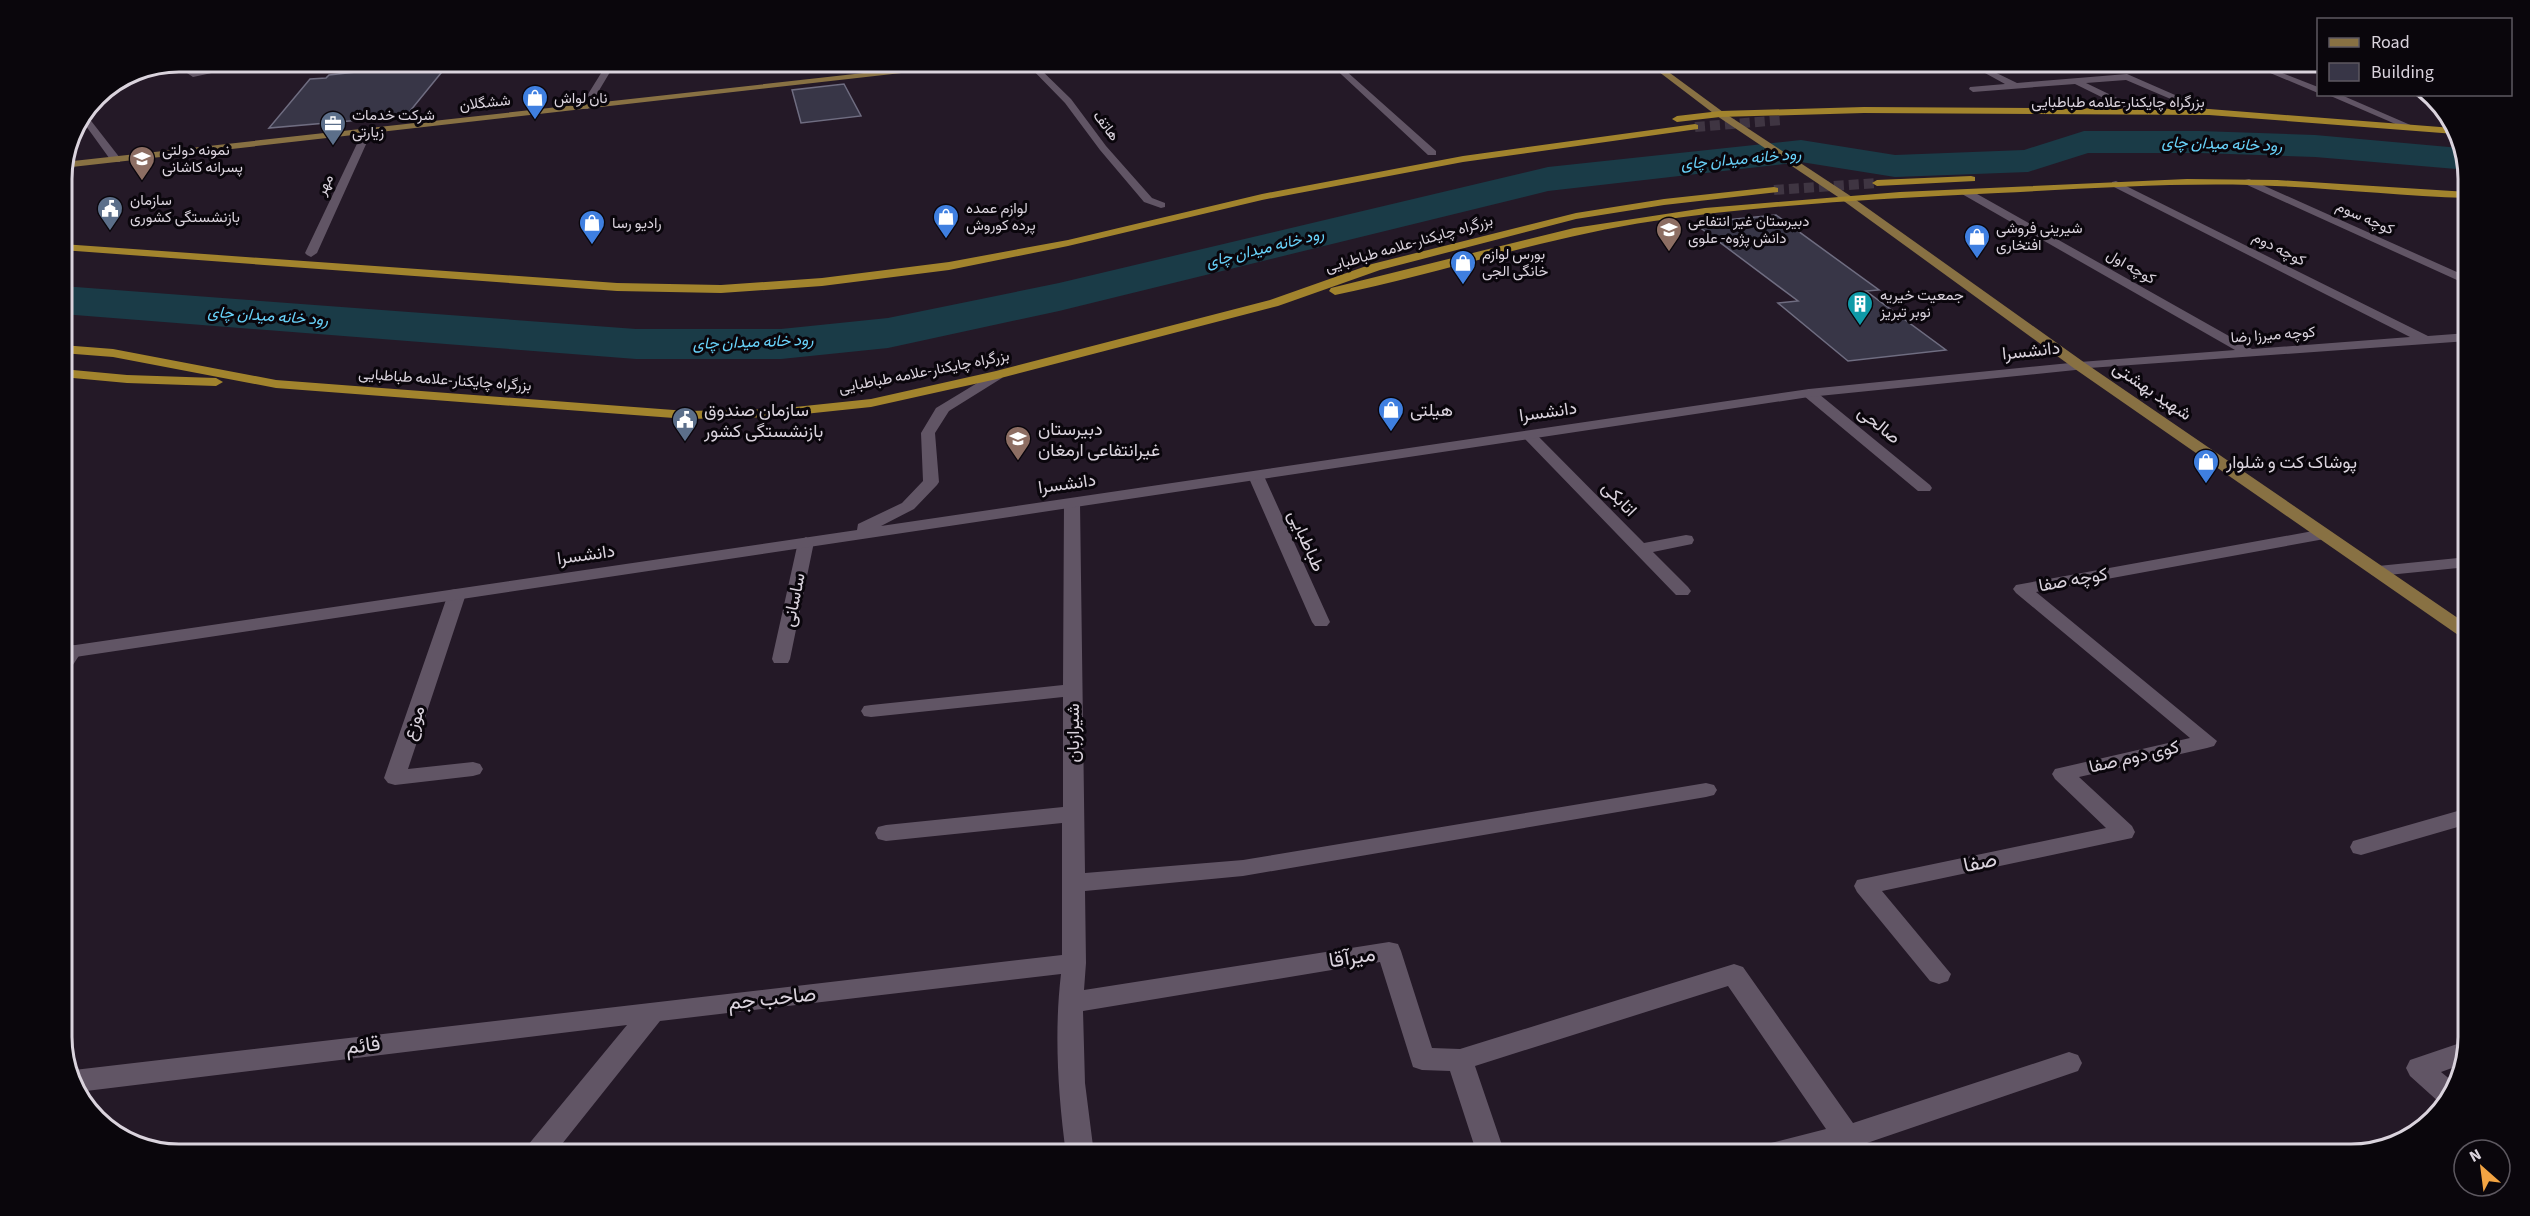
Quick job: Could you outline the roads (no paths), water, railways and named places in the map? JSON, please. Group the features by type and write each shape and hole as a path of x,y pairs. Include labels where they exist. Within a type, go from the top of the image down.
{"highway":[{"path":"1630,125 1720,114 1864,110 2209,112 2319,120"},
{"name":"بزرگراه چایکنار-علامه طباطبایی","path":"1782,120 2194,118 2319,120 2446,130"},
{"path":"1262,197 1463,159 1695,127"},
{"path":"1454,150 1475,146"},
{"path":"1421,155 1443,151"},
{"path":"72,248 617,286 721,289 822,282 949,266 1068,243 1262,197 1346,173 1410,158"},
{"path":"2062,175 2247,171 2335,176 2458,192"},
{"path":"1877,183 1981,178"},
{"path":"1274,303 1379,283 1606,225 1845,197 2116,184 2249,182 2458,192"},
{"name":"بزرگراه چایکنار-علامه طباطبایی","path":"72,350 113,353 276,384 687,415 776,414 871,403 997,375 1274,303 1376,267 1576,216 1664,202 1774,190"},
{"path":"72,374 127,379 276,384"}],"main road":[{"name":"ششگلان","path":"73,164 891,72"},
{"path":"1663,72 1720,114"},
{"name":"شهید بهشتى","path":"1720,114 1845,197 2080,366 2458,626"}],"street":[{"path":"585,106 606,72"},
{"name":"هاتف","path":"1039,72 1068,101 1103,148 1148,200 1161,205"},
{"path":"1343,72 1432,153"},
{"path":"1989,72 2014,85"},
{"path":"2273,72 2317,89"},
{"path":"1973,88 2127,77 2209,112"},
{"path":"2073,80 2139,112"},
{"path":"2335,96 2410,127"},
{"path":"89,123 116,160"},
{"name":"مهر","path":"311,253 367,131"},
{"name":"کوچه سوم","path":"2249,182 2458,276"},
{"name":"کوچه دوم","path":"2116,184 2428,340"},
{"name":"کوچه اول","path":"1966,192 2249,353"},
{"name":"کوچه میرزا رضا","path":"2080,366 2458,338"},
{"name":"دانشسرا","path":"72,651 1809,393 2080,366"},
{"path":"849,536 908,506 931,482 928,433 944,408 997,375"},
{"name":"صالحی","path":"1809,393 1924,488"},
{"name":"اتابکی","path":"1529,435 1682,591"},
{"name":"طباطبایی","path":"1256,476 1321,622"},
{"name":"شیرازبان","path":"1072,503 1074,963 1069,1003 1075,1123 1078,1144"},
{"name":"کوچه صفا","path":"2207,741 2022,589 2324,534"},
{"path":"1640,549 1686,540"},
{"name":"ساسانی","path":"781,659 806,542"},
{"path":"2378,571 2458,563"},
{"name":"موزع","path":"458,594 395,778 473,769"},
{"path":"871,711 1073,690"},
{"name":"کوی دوم صفا","path":"2062,774 2207,741"},
{"name":"صفا","path":"1938,974 1864,886 2124,832 2062,774"},
{"path":"1074,883 1243,868 1706,790"},
{"path":"886,833 1073,814"},
{"path":"2361,847 2458,819"},
{"name":"میرآقا","path":"1069,1003 1389,951 1422,1059 1460,1060"},
{"name":"صاحب جم","path":"653,1011 1074,963"},
{"path":"1487,1144 1460,1060 1734,974 1852,1144"},
{"path":"547,1144 653,1011"},
{"name":"قائم","path":"81,1080 653,1011"},
{"path":"2444,1090 2419,1068 2456,1055"},
{"path":"1858,1144 2069,1063"}],"waterway":[{"name":"رود خانه میدان چای","path":"72,301 636,344 781,344 888,333 1059,297 1548,179 1801,151 1895,166 2028,161 2084,142 2200,142 2315,146 2456,159"}],"tunnel":[{"path":"1695,127 1782,120"},
{"path":"1774,190 1877,183"}],"place":[{"name":"نان لواش","path":"535,121"},
{"name":"شرکت خدمات زیارتی","path":"333,147"},
{"name":"نمونه دولتی پسرانه کاشانی","path":"142,182"},
{"name":"سازمان بازنشستگی کشوری","path":"110,232"},
{"name":"لوازم عمده پرده کوروش","path":"946,240"},
{"name":"رادیو رسا","path":"592,246"},
{"name":"دبیرستان غیر انتفاعی دانش پژوه- علوی","path":"1669,253"},
{"name":"شیرینی فروشی افتخاری","path":"1977,260"},
{"name":"بورس لوازم خانگی الجی","path":"1463,286"},
{"name":"جمعیت خیریه نوبر تبریز","path":"1860,327"},
{"name":"هیلتی","path":"1391,433"},
{"name":"سازمان صندوق بازنشستگی کشور","path":"685,443"},
{"name":"دبیرستان غیرانتفاعی ارمغان","path":"1018,462"},
{"name":"پوشاک کت و شلوار","path":"2206,485"}]}
